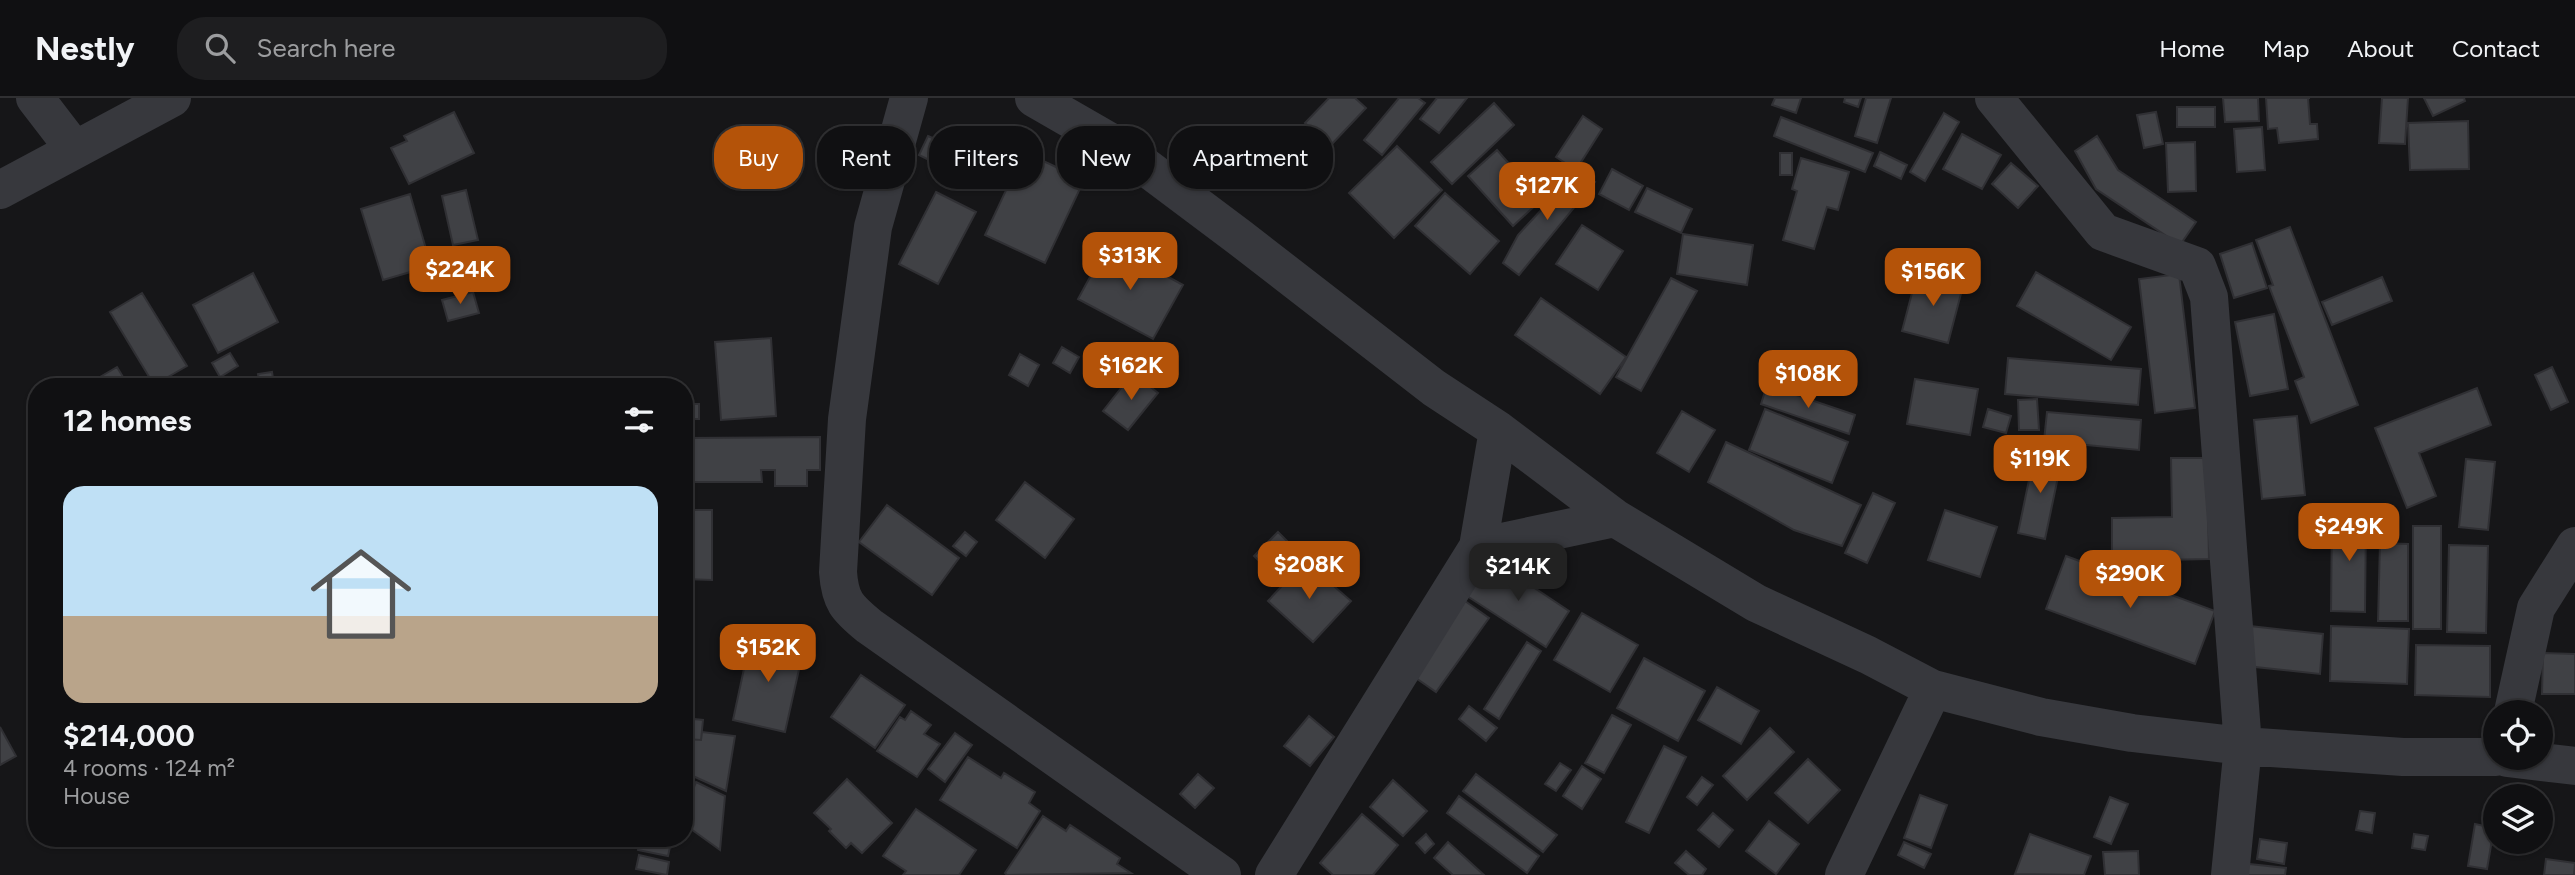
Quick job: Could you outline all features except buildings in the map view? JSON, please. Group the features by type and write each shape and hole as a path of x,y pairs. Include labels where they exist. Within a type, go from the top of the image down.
{"street":[{"path":"35,98 75,150"},
{"path":"0,190 172,98"},
{"path":"909,98 873,228 847,419 839,590 847,608 869,626 1222,875"},
{"path":"1034,98 1119,147 1434,388 1498,430 1615,518 1756,603 1868,655 1933,689 2054,719 2132,733 2243,746 2403,757 2483,757"},
{"path":"1994,98 2104,232 2197,266 2208,297 2243,746 2230,875"},
{"path":"1274,875 1478,547 1498,430"},
{"path":"1478,547 1615,518"},
{"path":"2517,700 2536,608 2575,546"},
{"path":"1844,875 1933,689"},
{"path":"2553,763 2575,766"}]}
